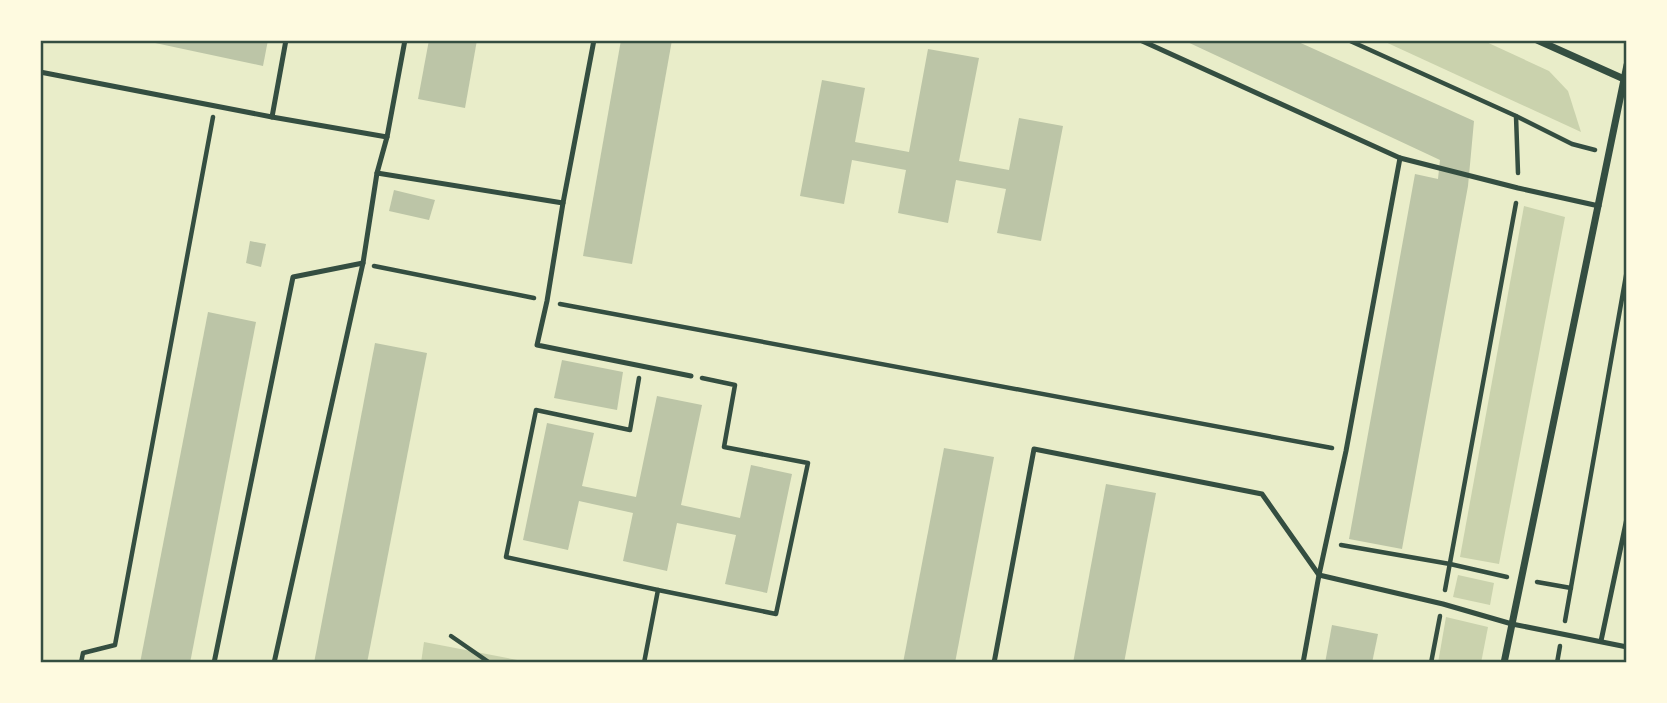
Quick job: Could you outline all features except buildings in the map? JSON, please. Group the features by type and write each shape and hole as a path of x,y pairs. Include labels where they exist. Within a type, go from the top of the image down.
{"street":[{"path":"1537,40 1624,79"},
{"path":"1504,663 1627,65"}],"lane":[{"path":"272,117 286,40"},
{"path":"274,663 363,263 377,173 387,136 405,40"},
{"path":"594,40 537,345 691,376"},
{"path":"1140,40 1400,158 1599,206"},
{"path":"40,72 272,117 387,136"},
{"path":"1303,663 1346,451 1400,158"},
{"path":"377,173 563,204"},
{"path":"214,663 293,277 363,263"},
{"path":"994,663 1034,449 1262,494 1319,575 1443,604 1512,624 1627,647"},
{"path":"1601,641 1627,519"}],"path":[{"path":"1349,40 1516,116 1572,145 1609,153"},
{"path":"81,663 83,653 115,645 215,106"},
{"path":"1431,663 1518,188 1516,116"},
{"path":"363,263 547,301 1346,451"},
{"path":"1557,663 1627,270"},
{"path":"642,366 630,430 536,410 506,556 776,614 808,463 724,447 736,386 691,376"},
{"path":"1326,542 1571,588"},
{"path":"644,663 657,590"},
{"path":"452,636 490,663"}],"green space":[{"path":"1381,40 1482,40 1549,71 1568,91 1581,132"},
{"path":"1524,206 1565,217 1499,564 1460,557"},
{"path":"1458,575 1494,583 1490,605 1453,597"},
{"path":"1446,617 1488,627 1481,663 1438,663"},
{"path":"424,642 533,663 421,663"}]}
